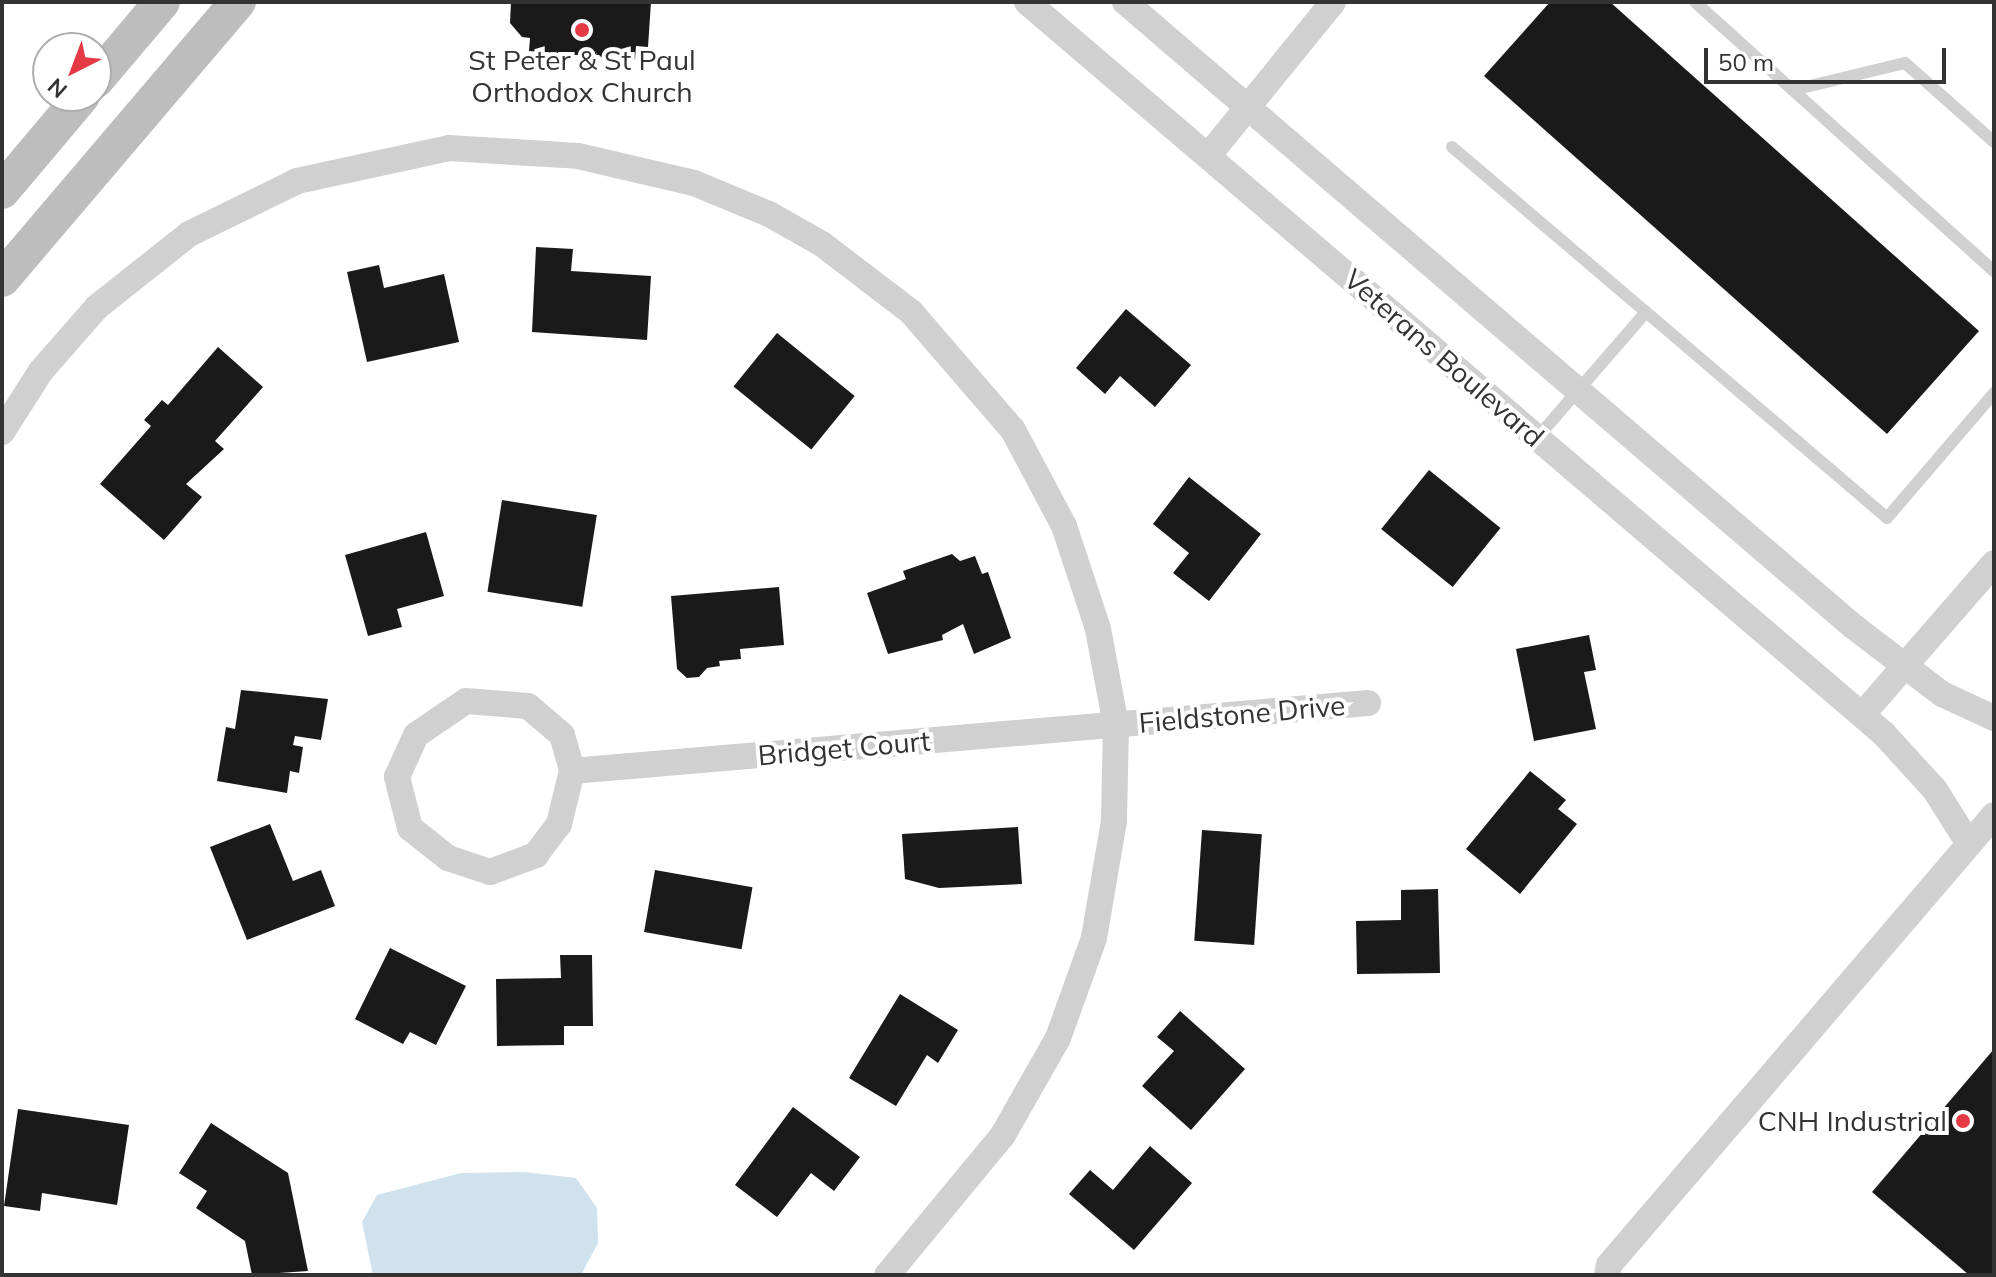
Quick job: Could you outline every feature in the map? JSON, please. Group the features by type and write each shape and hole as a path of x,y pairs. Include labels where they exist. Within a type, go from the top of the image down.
{"main road":[{"path":"112,61 162,2"},
{"path":"2,279 238,2"},
{"path":"2,191 69,112"}],"street":[{"name":"Veterans Boulevard","path":"1027,2 1862,715 1935,790 1969,844"},
{"path":"1125,2 1905,666 1942,694 1994,718"},
{"path":"1208,156 1251,108 1333,2"},
{"name":"Fieldstone Drive","path":"2,432 41,371 97,307 189,234 240,205 354,165 449,148 542,152 625,164 694,183 782,222 880,285 940,340 1013,430 1064,526 1098,629 1116,725 1106,882 1094,938 1058,1038 1003,1135 887,1275"},
{"path":"1862,715 1994,563"},
{"path":"466,701 528,706 562,735 572,771 559,824 536,855 490,872 448,858 410,828 397,777 416,735 466,701"},
{"name":"Fieldstone Drive","path":"1116,725 1368,703"},
{"name":"Bridget Court","path":"572,771 1116,725"},
{"path":"1607,1275 1609,1265 1994,815"}],"lane":[{"path":"1701,4 1994,271"},
{"path":"1793,90 1905,63 1994,142"},
{"path":"1452,147 1887,518 1994,393"},
{"path":"1537,438 1646,312"}],"water":[{"path":"524,1172 576,1178 597,1208 598,1243 581,1275 373,1275 362,1222 377,1195 461,1173"}],"building":[{"name":"St Peter & St Paul Orthodox Church","path":"511,2 651,2 648,47 636,46 635,60 529,51 530,38 522,37 510,23"},
{"path":"1550,2 1610,2 1979,331 1887,434 1484,76"},
{"path":"536,247 573,249 571,271 651,276 647,340 532,332"},
{"path":"379,265 384,288 444,274 459,342 367,362 347,272"},
{"path":"1126,309 1191,365 1155,407 1120,376 1105,394 1076,368"},
{"path":"777,333 855,396 811,450 734,387"},
{"path":"218,347 263,387 215,441 224,449 186,484 202,497 164,540 100,484 151,426 144,420 162,400 168,405"},
{"path":"1429,470 1500,528 1453,587 1381,529"},
{"path":"1189,477 1261,534 1209,601 1173,573 1189,553 1153,524"},
{"path":"502,500 597,515 582,607 487,592"},
{"path":"426,532 444,596 397,609 402,627 368,636 345,555"},
{"path":"952,554 960,561 975,556 982,574 988,572 1011,638 974,654 963,624 942,635 943,640 888,654 867,593 906,579 903,571"},
{"path":"779,587 784,645 740,649 741,659 719,661 720,666 707,668 699,677 687,678 677,669 671,596"},
{"path":"1589,635 1596,670 1584,672 1596,729 1534,741 1516,649"},
{"path":"241,690 328,699 321,740 295,736 293,745 303,747 299,773 290,771 287,793 217,781 226,727 235,729"},
{"path":"1530,771 1566,800 1558,809 1577,824 1520,894 1466,849"},
{"path":"270,824 293,881 321,870 335,906 247,940 210,847"},
{"path":"1018,827 1022,884 939,888 905,879 902,834"},
{"path":"1202,830 1262,834 1254,945 1194,941"},
{"path":"655,870 752,887 742,949 644,932"},
{"path":"1438,889 1440,973 1357,974 1356,921 1401,920 1401,890"},
{"path":"390,948 466,986 436,1045 410,1032 403,1044 355,1019"},
{"path":"560,955 592,955 593,1026 564,1026 564,1045 497,1046 496,979 561,978"},
{"path":"900,994 958,1030 938,1063 927,1055 896,1106 849,1078"},
{"path":"1180,1011 1245,1069 1191,1130 1142,1086 1174,1051 1157,1037"},
{"name":"CNH Industrial","path":"1994,1049 1994,1275 1969,1275 1872,1192"},
{"path":"793,1107 860,1157 834,1191 811,1173 777,1217 735,1185"},
{"path":"18,1109 129,1125 117,1205 42,1193 40,1211 4,1206"},
{"path":"211,1123 288,1173 308,1271 252,1275 245,1241 196,1208 207,1191 179,1173"},
{"path":"1150,1146 1192,1183 1134,1250 1069,1194 1090,1170 1113,1190"}],"place":[{"name":"St Peter & St Paul Orthodox Church","path":"582,30"},
{"name":"CNH Industrial","path":"1963,1121"}]}
